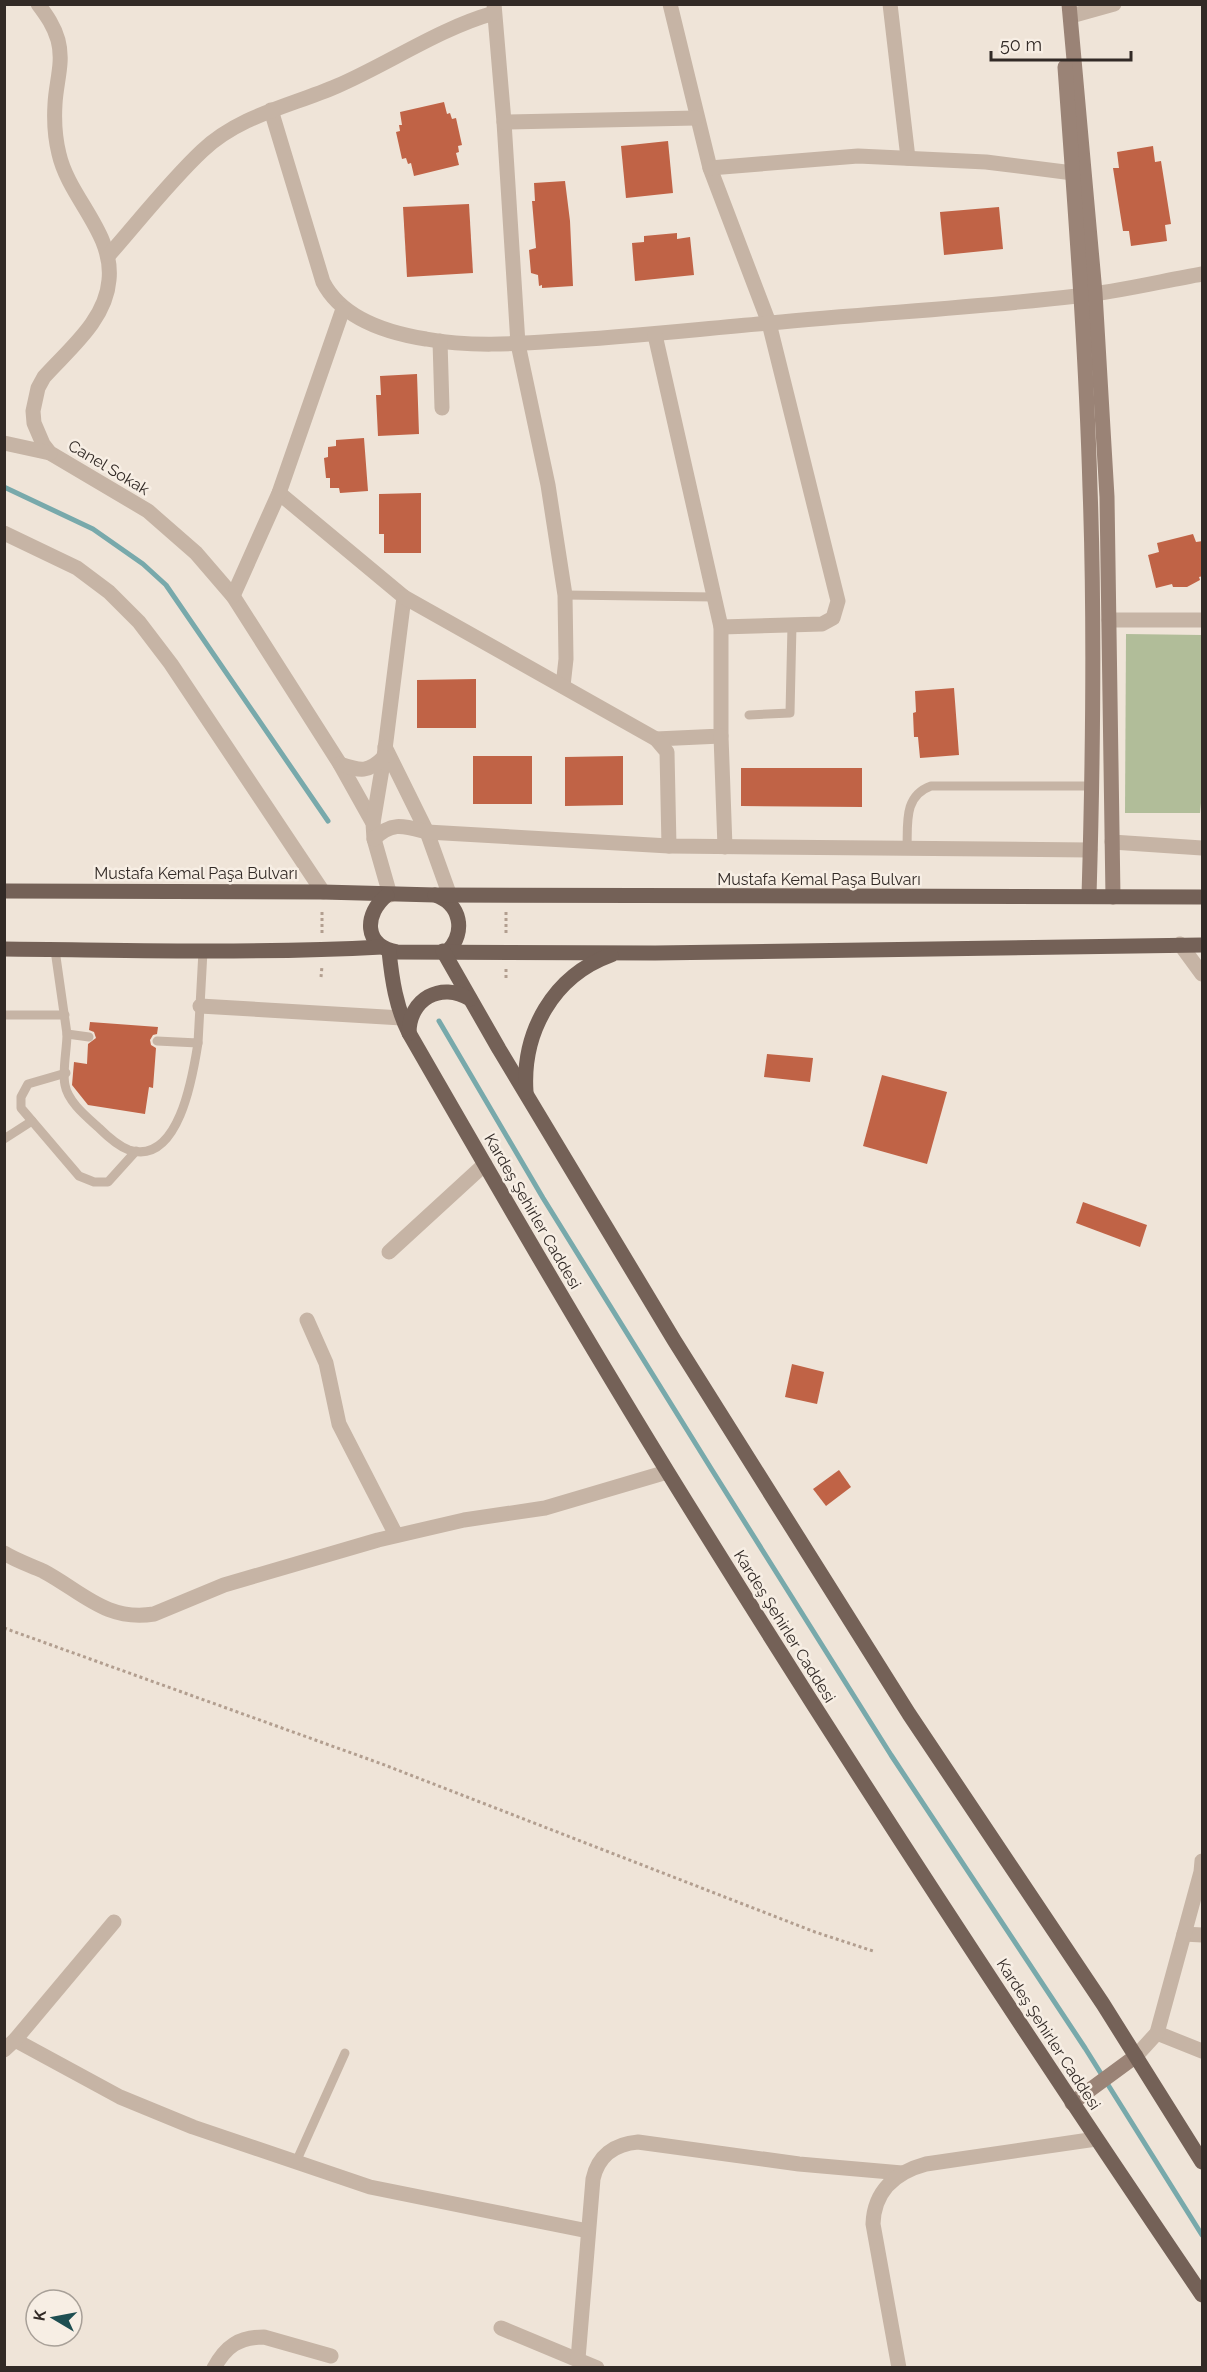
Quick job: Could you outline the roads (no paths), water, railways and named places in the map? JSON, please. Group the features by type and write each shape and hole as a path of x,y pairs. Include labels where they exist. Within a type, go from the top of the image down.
{"main road":[{"name":"Mustafa Kemal Paşa Bulvarı","path":"4,891 322,892 388,895"},
{"path":"386,949 372,934 370,919 376,905 388,895 443,896 442,898 454,907 459,922 456,939 445,951"},
{"name":"Mustafa Kemal Paşa Bulvarı","path":"443,896 1203,897"},
{"path":"4,949 203,951 386,949 506,953 617,953 1203,945"},
{"name":"Kardeş Şehirler Caddesi","path":"386,949 402,1018 409,1033 667,1472 895,1833 1072,2103 1203,2295"},
{"path":"445,951 526,1095 681,1350 909,1714 1136,2056 1203,2162"},
{"path":"526,1095 526,1060 529,1043 543,1011 557,991 575,975 588,966 617,953"},
{"path":"409,1033 409,1025 415,1008 428,996 445,991 462,994 470,999"}],"street":[{"name":"Canel Sokak","path":"38,4 54,29 60,54 55,124 63,171 105,245 110,279 102,307 95,320 44,377 34,399 34,423 38,434 50,453 148,511 196,553 233,596 340,764 373,823 374,839 388,895"},
{"path":"670,4 710,168 769,323 838,601 833,618 822,624 721,627"},
{"path":"890,4 908,158"},
{"path":"1060,4 1073,173 1088,294 1107,497 1113,897"},
{"path":"1089,896 1093,692 1091,522 1085,358 1088,294 1070,10 1114,4"},
{"path":"108,256 202,150 238,125 271,110 337,86 494,9 504,122 518,344 548,485 565,594 566,659 563,687"},
{"path":"271,110 323,282 335,301 344,309 391,330 440,341 518,344 656,335 1088,294 1203,274"},
{"path":"504,122 696,118"},
{"path":"710,168 858,156 986,162 1073,173"},
{"path":"233,596 279,493 344,309"},
{"path":"656,335 721,627 721,736 725,847"},
{"path":"440,341 442,408"},
{"path":"4,443 50,453"},
{"path":"279,493 404,597 656,739 667,752 669,846"},
{"path":"4,533 76,568 109,592 139,622 171,664 322,892"},
{"path":"373,823 404,597"},
{"path":"1109,620 1203,620"},
{"path":"656,739 721,736"},
{"path":"340,764 358,770 373,768 384,752"},
{"path":"384,752 427,832 443,896"},
{"path":"374,839 385,828 405,826 427,832 669,846 1090,850"},
{"path":"1112,842 1203,848"},
{"path":"1180,944 1203,974"},
{"path":"200,1006 402,1018"},
{"path":"389,1252 485,1164"},
{"path":"307,1320 326,1363 339,1424 396,1535"},
{"path":"4,1553 41,1571 104,1609 124,1615 154,1614 224,1585 396,1535 464,1520 545,1508 667,1472"},
{"path":"1072,2103 1136,2056 1157,2033 1203,1861"},
{"path":"114,1922 10,2045 120,2097 193,2127 370,2187 588,2231"},
{"path":"1184,1934 1203,1935"},
{"path":"1157,2033 1203,2051"},
{"path":"899,2367 873,2224 873,2214 879,2196 893,2179 926,2164 1096,2139"},
{"path":"578,2360 595,2171 598,2163 610,2151 628,2143 799,2164 902,2173"},
{"path":"501,2328 597,2367"},
{"path":"214,2367 228,2347 242,2339 253,2337 264,2337 331,2356"}],"lane":[{"path":"565,594 714,597"},
{"path":"749,715 790,713 792,625"},
{"path":"907,849 908,815 912,800 923,789 931,786 1091,786"},
{"path":"56,950 67,1035 65,1086 75,1105 120,1145 136,1151 155,1147 168,1135 182,1115 192,1080 198,1043 203,951"},
{"path":"4,1015 65,1015"},
{"path":"67,1035 89,1036"},
{"path":"157,1041 198,1043"},
{"path":"66,1073 28,1084 23,1090 21,1107 79,1176 86,1180 108,1182 136,1151"},
{"path":"4,1139 32,1121"},
{"path":"296,2162 345,2053"}],"waterway":[{"path":"4,487 93,529 143,564 166,585 328,821"},
{"path":"439,1021 543,1198 891,1755 1085,2048 1202,2235"}]}
